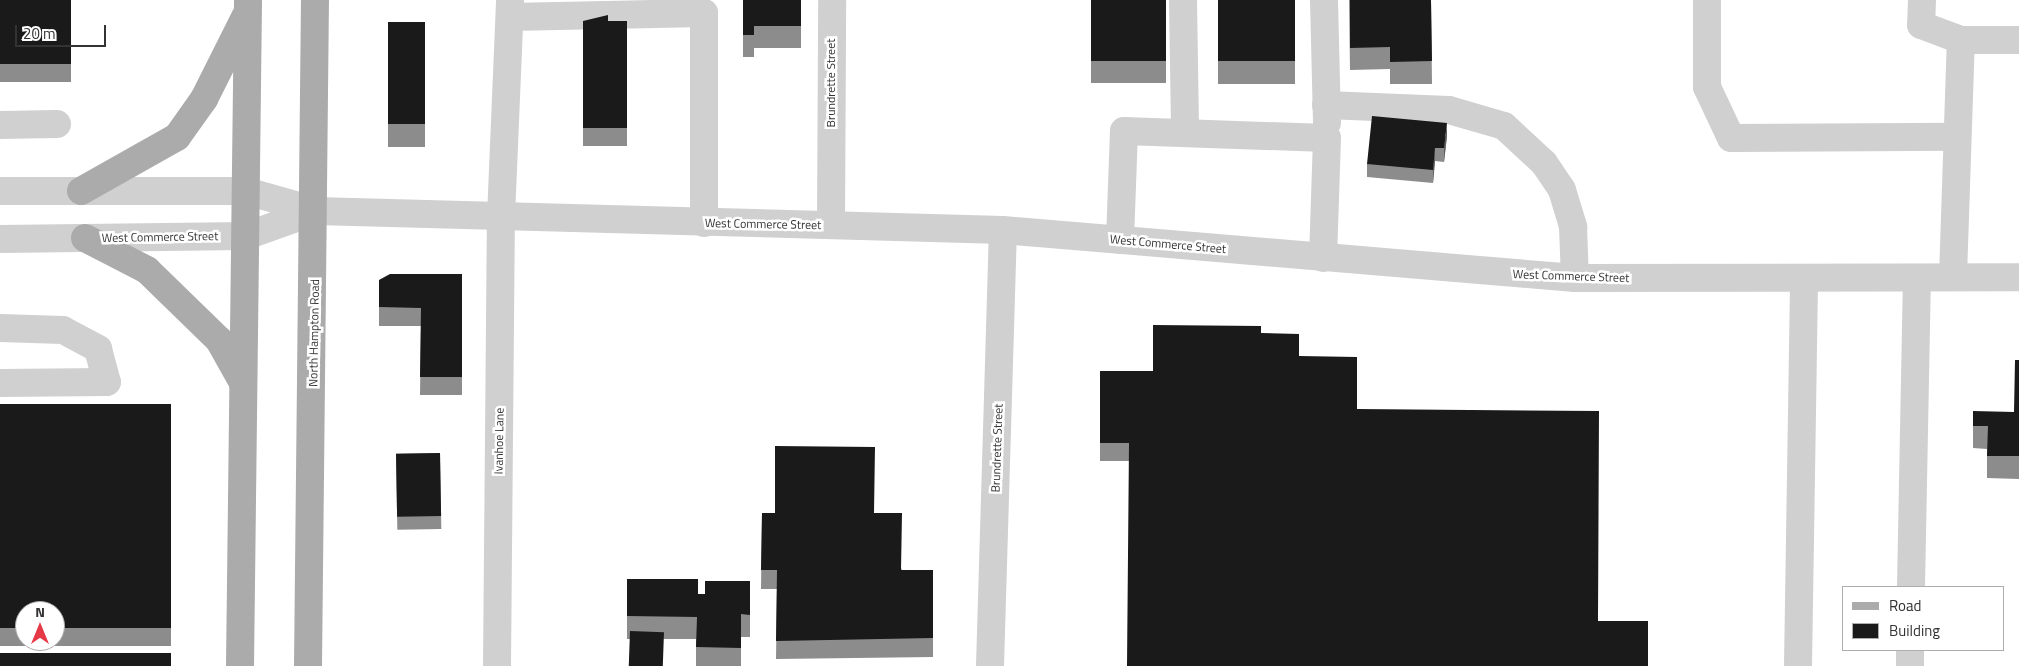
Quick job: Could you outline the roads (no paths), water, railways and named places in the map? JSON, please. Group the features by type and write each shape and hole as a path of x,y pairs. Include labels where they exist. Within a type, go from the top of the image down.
{"main road":[{"name":"North Hampton Road","path":"308,666 316,211 315,0"},
{"path":"240,666 248,6"},
{"path":"81,192 139,163 176,137 204,99 248,6"},
{"path":"85,238 147,270 219,340 244,385"}],"street":[{"name":"Brundrette Street","path":"831,225 832,0"},
{"path":"1183,0 1185,133"},
{"path":"1323,258 1327,138 1324,0"},
{"path":"1707,0 1706,87 1731,138 1956,137"},
{"path":"1922,0 1921,25 1961,40 2019,40"},
{"path":"510,8 704,13 704,223"},
{"name":"Ivanhoe Lane","path":"497,666 502,217 510,8"},
{"path":"1953,277 1956,137 1961,40"},
{"path":"1326,105 1448,110 1504,126 1544,163 1562,190 1573,227 1575,278"},
{"path":"0,125 57,124"},
{"path":"1120,240 1124,131 1327,138"},
{"name":"West Commerce Street","path":"0,192 246,191 316,211 1003,230 1575,278 2019,277"},
{"name":"West Commerce Street","path":"0,239 246,236 316,211"},
{"name":"Brundrette Street","path":"990,666 1003,230"},
{"path":"1798,666 1804,278"},
{"path":"1911,586 1917,278"},
{"path":"0,328 63,330 98,350 108,382 0,383"},
{"path":"1910,651 1910,666"}]}
